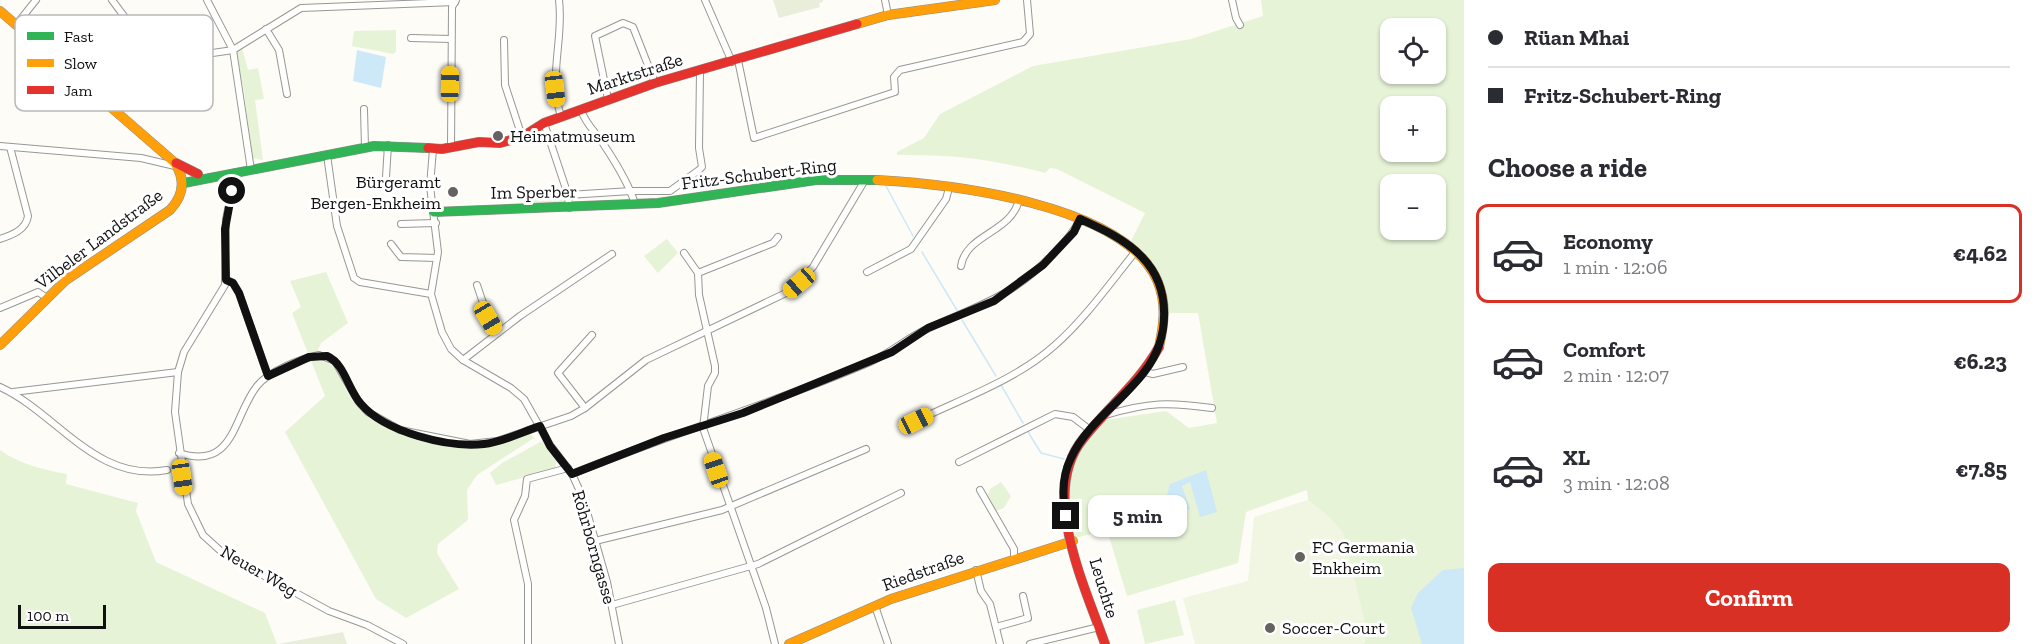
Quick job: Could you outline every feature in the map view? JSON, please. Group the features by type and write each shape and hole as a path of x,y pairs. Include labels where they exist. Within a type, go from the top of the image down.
{"street":[{"path":"24,15 36,0"},
{"path":"112,0 123,15"},
{"path":"207,0 232,50 251,170"},
{"path":"298,0 301,8"},
{"path":"559,0 561,14 554,70 561,117"},
{"path":"705,0 735,61 754,138 895,92 894,77 900,70 1023,42 1030,34 1027,0"},
{"path":"885,0 888,15"},
{"name":"Marktstraße","path":"184,183 364,148 388,146 434,149 479,142 500,143 522,137 544,123 655,83 888,15 995,0"},
{"path":"1232,0 1240,25"},
{"path":"213,53 232,50 301,8 329,3 455,1 452,39 451,148"},
{"name":"Vilbeler Landstraße","path":"0,11 15,24"},
{"path":"608,99 595,36 623,23 633,27 655,83"},
{"path":"266,29 279,50 287,94"},
{"path":"411,38 452,39"},
{"path":"504,40 506,85 522,137"},
{"name":"Im Sperber","path":"568,195 670,191 702,167 699,148 700,71"},
{"path":"364,110 364,148"},
{"path":"581,110 585,123 604,144 631,191 635,204"},
{"name":"Vilbeler Landstraße","path":"0,345 66,280 170,210 181,195 184,183 176,165 116,111"},
{"path":"544,123 568,195 569,208"},
{"path":"0,146 141,158 176,165 198,174"},
{"path":"386,177 388,146"},
{"path":"0,239 20,230 27,224 28,216 10,147"},
{"path":"141,158 152,156 157,147"},
{"name":"Röhrborngasse","path":"434,149 430,173 436,223 437,258 431,294 442,332 451,349 463,360 517,392 540,426 550,446 570,471 583,498 612,605 619,644"},
{"path":"327,155 337,226 354,278 369,284 431,294"},
{"name":"Neuer Weg","path":"236,172 225,229 226,280 221,295 184,352 178,372 175,412 188,504 200,529 224,554 329,611 367,625 403,644"},
{"path":"184,183 191,176 198,174"},
{"name":"Marktstraße","path":"198,174 216,175"},
{"name":"Fritz-Schubert-Ring","path":"635,204 674,201 820,180 865,180 949,188 1019,200 1080,219 1110,233 1136,251 1157,279 1164,311 1159,346 1145,372 1090,430 1074,451 1064,479 1064,507 1073,541"},
{"path":"179,453 200,456 221,450 229,441 257,385 268,376 309,357 327,356 338,365 358,401 368,412 387,424 413,435 484,444 540,426 585,408 642,362 774,301 799,283 813,267 865,180"},
{"path":"867,272 911,249 946,199 949,188"},
{"path":"961,266 965,252 1010,220 1019,200"},
{"name":"Im Sperber","path":"434,212 635,204"},
{"path":"528,644 528,584 517,545 514,519 525,496 527,479 570,471 743,413 892,352 928,328 994,301 1043,265 1074,232 1080,219"},
{"path":"401,224 436,223"},
{"path":"698,273 773,243 778,237"},
{"path":"391,244 401,257 437,258"},
{"path":"916,421 1023,367 1048,351 1068,331 1136,251"},
{"path":"684,253 698,273 699,295 709,330 716,370 708,386 703,426 766,609 775,644"},
{"path":"463,360 497,333 612,254"},
{"path":"226,280 233,283 239,293 268,376"},
{"path":"477,285 488,318 497,333"},
{"path":"0,308 38,292 47,298"},
{"path":"585,408 558,373 592,335"},
{"path":"1145,372 1153,374 1183,367"},
{"path":"13,392 178,372"},
{"path":"0,387 13,392 64,433 111,464 131,471 166,470"},
{"name":"Fritz-Schubert-Ring","path":"1104,416 1143,404 1165,402 1212,408"},
{"path":"959,462 1050,416 1070,415 1090,430"},
{"path":"595,541 729,507 866,449"},
{"path":"981,490 1014,549 1014,557"},
{"path":"612,605 750,567 901,493"},
{"name":"Riedstraße","path":"789,644 875,606 1014,557 1073,541"},
{"name":"Leuchte","path":"1073,541 1105,644"},
{"path":"976,570 981,591 990,604 1000,644"},
{"path":"996,627 1028,618 1023,596"},
{"path":"875,606 888,644"},
{"path":"1030,644 1099,627"}],"green space":[{"path":"773,0 823,0 823,2 819,3 820,7 779,18"},
{"path":"1261,0 1464,0 1464,644 1363,644 1365,641 1330,518 1308,500 1307,490 1246,512 1238,563 1127,596 1107,530 1075,538 1068,506 1071,467 1092,432 1105,420 1166,411 1189,428 1217,423 1198,313 1168,313 1154,264 1131,241 1145,213 1057,169 1050,168 1045,173 971,158 897,155 897,152 924,138 940,114 1033,66 1191,39 1263,16"},
{"path":"396,30 396,52 393,54 352,46 354,31"},
{"path":"242,48 248,70 258,68 264,99 255,100 263,160 252,158 244,91 236,52"},
{"path":"566,195 566,203 563,205 528,206 525,197"},
{"path":"667,239 678,253 658,273 644,256"},
{"path":"326,272 348,323 321,343 314,359 333,365 353,401 366,414 398,431 454,446 471,448 491,446 529,432 534,438 477,475 467,490 468,520 438,544 437,553 459,589 406,618 376,599 285,432 325,396 292,313 301,307 290,281"},
{"path":"542,441 557,460 555,469 496,485 490,473 502,463"},
{"path":"0,450 32,466 67,474 66,484 138,503 136,511 156,562 265,613 277,644 0,644"},
{"path":"1001,482 1011,496 1004,508 996,511 988,495 990,489"},
{"name":"FC Germania Enkheim","path":"1308,500 1343,532 1367,630 1363,644 1195,644 1183,598 1248,581 1254,517"},
{"path":"1175,600 1184,635 1145,644 1137,610"},
{"path":"343,632 347,644 278,644"}],"water":[{"path":"357,50 386,57 381,88 353,81"},
{"path":"1206,470 1217,512 1200,517 1190,482 1182,486 1190,509 1172,513 1164,506 1170,484"},
{"path":"1464,568 1464,644 1422,644 1411,608 1418,593 1443,570"}],"waterway":[{"path":"886,186 913,236"},
{"path":"922,252 958,312"},
{"path":"962,320 996,376"},
{"path":"1001,385 1023,423"},
{"path":"1028,432 1041,453 1064,459"}],"traffic: fast":[{"path":"184,183 374,146 428,148"},
{"path":"434,212 658,203 816,180 877,180"}],"traffic: slow":[{"path":"857,24 888,15 995,0"},
{"path":"0,11 15,24"},
{"path":"0,345 66,280 170,210 181,193 182,181 174,162 115,111"},
{"path":"877,180 989,193 1073,216 1109,233 1138,254 1157,280 1164,313 1159,347"},
{"path":"789,644 891,599 1073,541"}],"traffic: jam":[{"path":"428,148 442,149 479,142 500,143 522,137 544,123 655,83 857,24"},
{"path":"176,163 198,174"},
{"path":"1105,644 1070,540 1065,512 1065,486 1070,461 1083,439 1133,383 1159,347"}],"place":[{"name":"Heimatmuseum","path":"498,136"},
{"name":"Bürgeramt Bergen-Enkheim","path":"453,192"},
{"name":"FC Germania Enkheim","path":"1300,557"},
{"name":"Soccer-Court","path":"1270,628"}],"route":[{"path":"232,191 225,229 226,280 233,283 239,293 268,376 309,357 327,356 338,365 354,396 363,407 387,424 413,435 470,444 497,441 540,426 550,446 572,474 664,438 743,413 858,366 892,352 928,328 994,301 1011,291 1043,265 1074,232 1080,219 1115,236 1146,261 1161,291 1164,327 1159,346 1145,372 1082,439 1074,451 1063,486 1066,516"}]}
